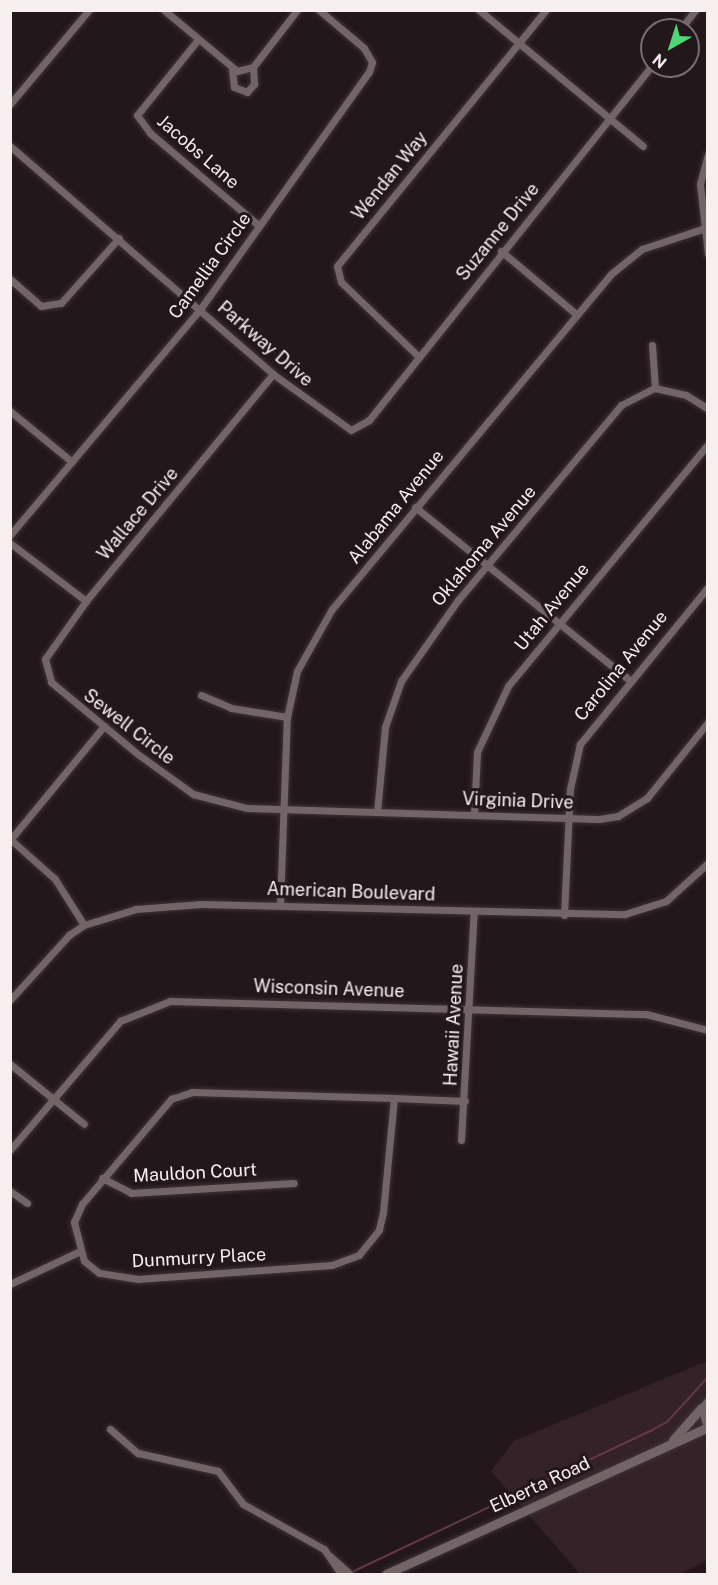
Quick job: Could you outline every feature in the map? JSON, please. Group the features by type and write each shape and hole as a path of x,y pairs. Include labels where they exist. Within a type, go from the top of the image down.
{"street":[{"path":"10,104 89,10"},
{"path":"164,10 196,42 232,70 234,87 247,92 254,84 253,67 297,10"},
{"name":"Camellia Circle","path":"10,536 201,308 372,62 319,10"},
{"path":"479,10 608,120 643,146"},
{"name":"Wendan Way","path":"417,355 341,282 337,266 546,10"},
{"name":"Jacobs Lane","path":"196,42 137,115 150,133 258,225"},
{"path":"232,70 253,67"},
{"name":"Suzanne Drive","path":"369,420 417,355 642,78"},
{"name":"Parkway Drive","path":"10,146 201,308 273,374 351,430 369,420"},
{"path":"708,154 700,184 708,254"},
{"name":"Alabama Avenue","path":"280,905 287,717 309,647 332,609 576,314 628,258 706,227"},
{"path":"10,279 41,306 61,303 119,238"},
{"path":"501,252 576,314"},
{"path":"652,345 655,388 686,394 708,409"},
{"name":"Wallace Drive","path":"86,601 273,374"},
{"name":"Oklahoma Avenue","path":"377,812 386,727 401,681 488,565 621,405 655,388"},
{"path":"10,411 72,462"},
{"name":"Utah Avenue","path":"474,813 473,777 487,723 558,623 708,444"},
{"path":"415,507 628,679"},
{"path":"10,543 86,601"},
{"name":"Carolina Avenue","path":"564,915 569,818 580,744 628,679 708,587"},
{"name":"Sewell Circle","path":"86,601 55,641 44,670 65,695 193,794 247,807 285,806"},
{"path":"201,695 231,708 287,717"},
{"name":"Virginia Drive","path":"285,806 377,812 474,813 599,819 634,808 708,722"},
{"path":"84,925 55,879 11,839 104,726"},
{"name":"American Boulevard","path":"10,1000 54,950 84,925 164,904 280,905 564,915 647,909 684,889 708,863"},
{"name":"Hawaii Avenue","path":"461,1140 471,1008 474,911"},
{"name":"Wisconsin Avenue","path":"10,1150 120,1021 170,1001 646,1014 708,1030"},
{"path":"10,1064 84,1124"},
{"path":"10,1284 80,1251 74,1222 102,1178 158,1109 182,1095 465,1101"},
{"name":"Dunmurry Place","path":"80,1251 99,1273 138,1279 332,1265 359,1255 379,1230 383,1212 394,1098"},
{"name":"Mauldon Court","path":"102,1178 131,1193 294,1183"},
{"path":"10,1191 27,1203"},
{"path":"704,1404 707,1428"},
{"path":"672,1441 704,1404"},
{"name":"Elberta Road","path":"386,1575 672,1441 707,1428"},
{"path":"110,1429 138,1453 208,1465 256,1514 330,1556 350,1575"},
{"path":"330,1556 341,1575"}],"shaded area":[{"path":"707,1361 707,1560 680,1574 580,1574 491,1471 514,1441"}],"waterway":[{"path":"354,1571 652,1430 668,1421 708,1377"}]}
